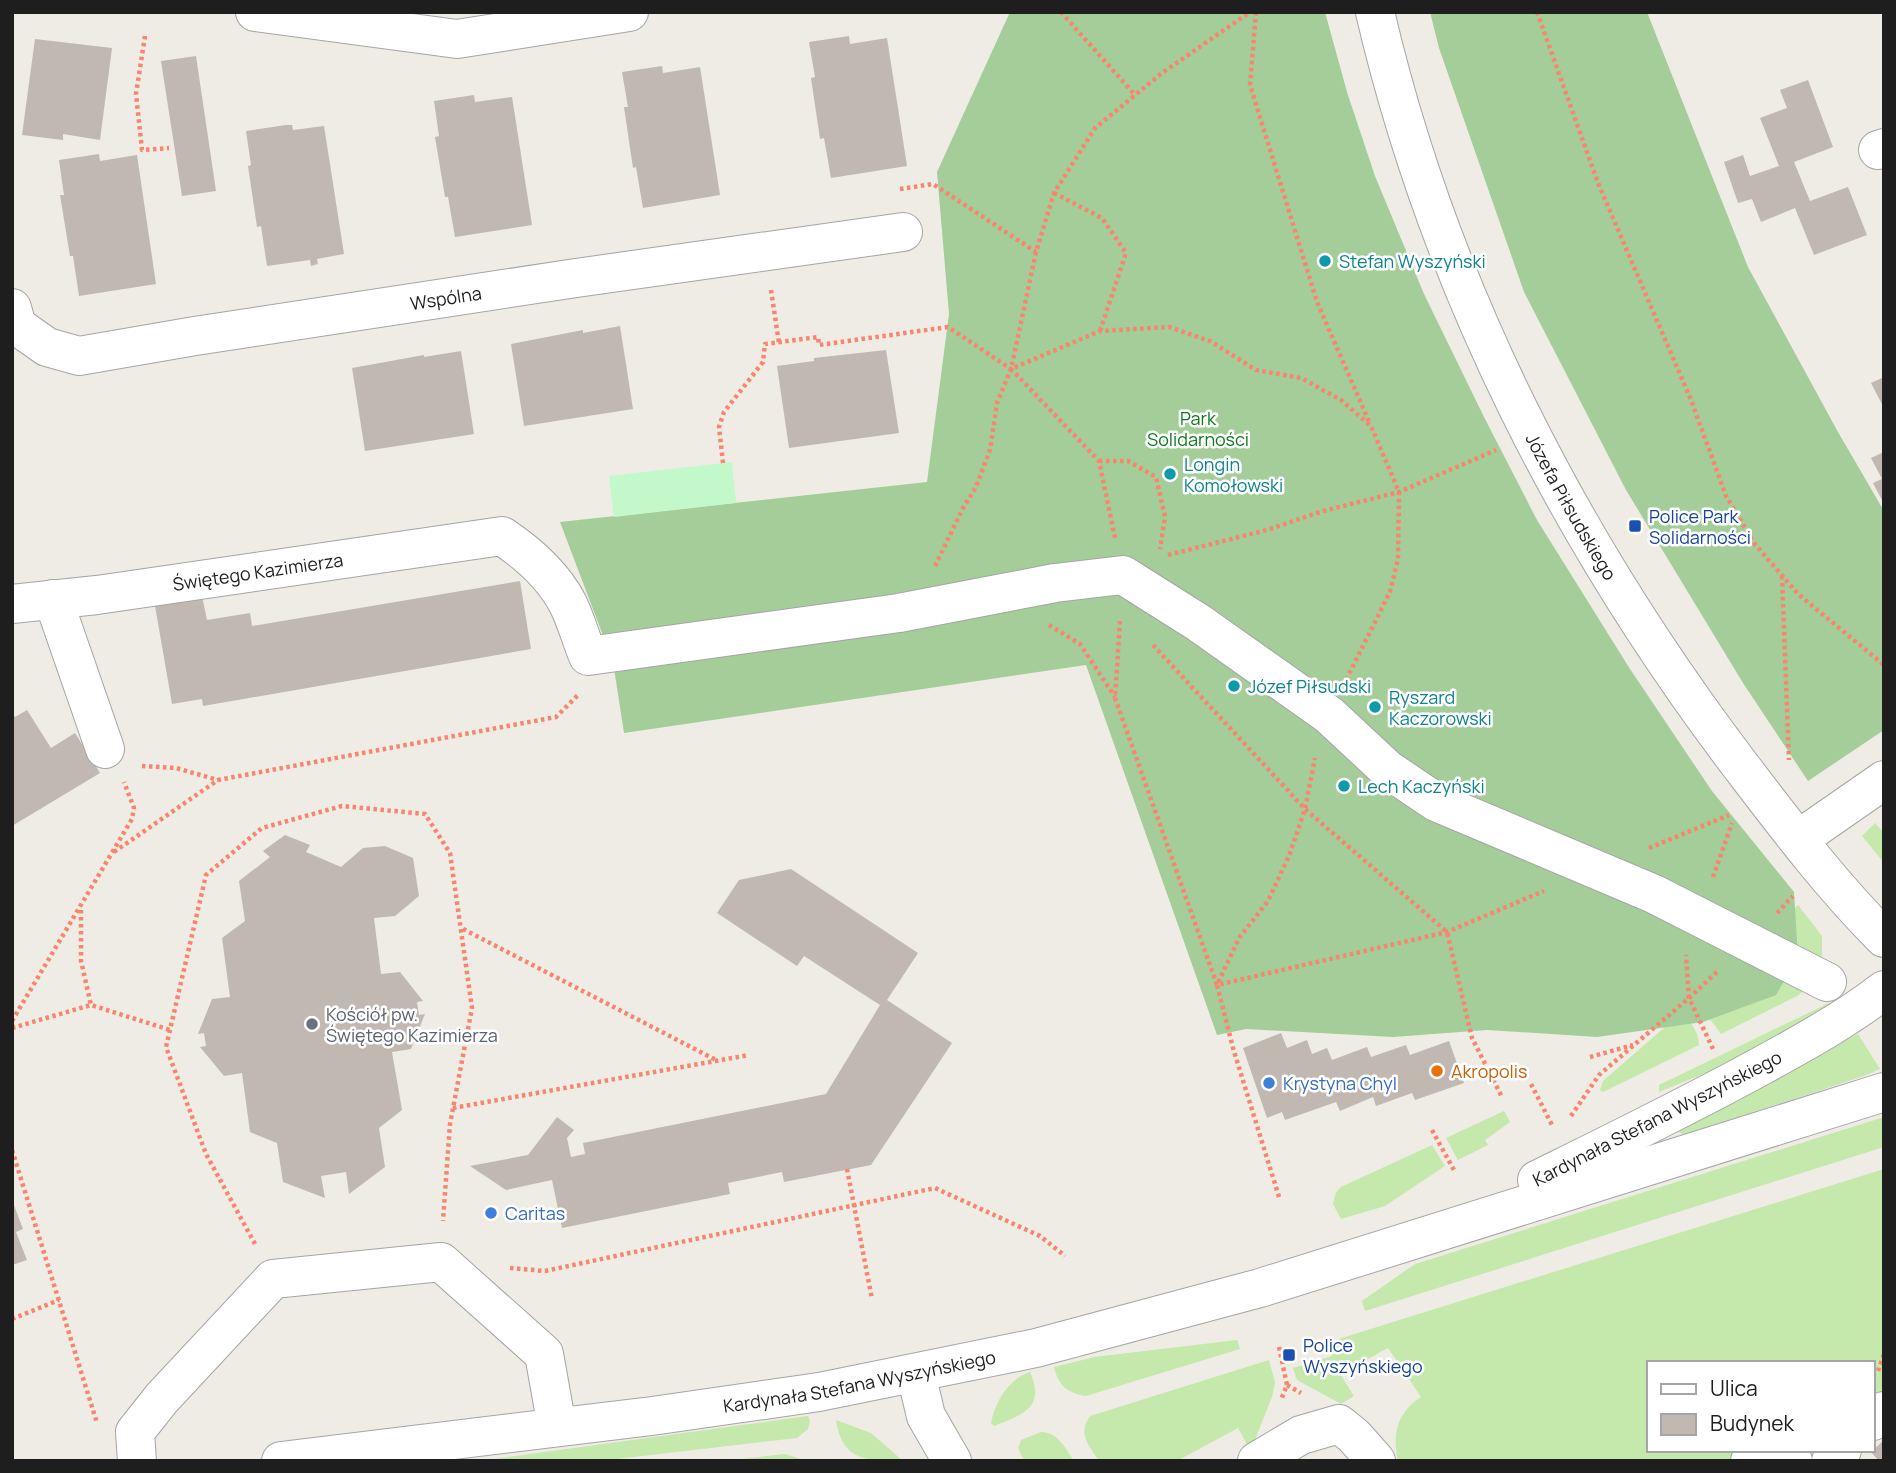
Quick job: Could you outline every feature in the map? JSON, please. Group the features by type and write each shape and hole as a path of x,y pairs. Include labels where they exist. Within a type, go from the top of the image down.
{"street":[{"path":"255,12 457,39 629,12"},
{"name":"Józefa Piłsudskiego","path":"1375,12 1411,144 1451,255 1477,320 1561,493 1630,608 1698,708 1799,839 1884,938"},
{"name":"Wspólna","path":"12,308 18,326 47,348 79,356 390,306 902,232"},
{"name":"Świętego Kazimierza","path":"12,604 502,536 524,551 547,573 568,604 588,656"},
{"path":"588,656 900,613 1055,583 1123,575 1199,623 1329,715 1387,769 1436,802 1654,894 1827,982"},
{"path":"52,599 121,764"},
{"path":"1799,839 1884,780"},
{"name":"Kardynała Stefana Wyszyńskiego","path":"1425,1236 1720,1089 1856,1012 1884,990"},
{"name":"Kardynała Stefana Wyszyńskiego","path":"281,1461 819,1392 1036,1348 1260,1288 1884,1091"},
{"path":"137,1461 135,1432 162,1398 273,1279 441,1262 544,1354 557,1427"},
{"path":"916,1374 926,1416 951,1461"},
{"path":"1257,1461 1301,1435 1339,1424 1354,1436 1376,1461"},
{"path":"1750,1461 1765,1454 1780,1454 1793,1461"}],"path":[{"path":"1060,12 1135,95"},
{"path":"1011,369 1036,252 1054,193 1095,128 1162,73 1250,12"},
{"path":"1256,12 1250,85 1317,302 1371,426"},
{"path":"1537,12 1598,183 1691,400 1726,496 1754,543 1798,594 1884,665"},
{"path":"145,36 136,94 142,150 169,148"},
{"path":"933,184 1036,252"},
{"path":"1054,193 1101,218 1126,253 1100,331"},
{"path":"765,251 779,343"},
{"path":"723,463 719,427 724,412 764,362 765,344 818,337 819,345 948,327 1011,369 1099,461 1123,575 1115,698"},
{"path":"1099,461 1128,461 1156,477 1165,517 1159,557 1267,530 1323,511 1399,492 1497,450"},
{"path":"1782,575 1790,773"},
{"path":"1000,594 1080,644 1115,698 1217,985 1447,932 1736,812 1711,883 1689,934 1685,961 1689,998 1713,1049"},
{"path":"1148,639 1305,809 1447,932 1472,1038 1503,1097"},
{"path":"114,852 218,780 555,717 582,691 588,656"},
{"path":"12,1021 81,909 132,819 134,808 121,764 176,768 218,780"},
{"path":"273,1279 206,1154 166,1047 206,875 262,828 342,806 425,814 450,853 472,1008 450,1124 441,1262"},
{"path":"81,909 80,961 90,1006"},
{"path":"462,929 717,1061"},
{"path":"1571,1116 1599,1075 1689,998"},
{"path":"12,1028 90,1006 170,1030"},
{"path":"1590,1057 1635,1044"},
{"path":"453,1108 749,1055"},
{"path":"1531,1084 1552,1125"},
{"path":"1432,1130 1455,1172"},
{"path":"12,1150 98,1428"},
{"path":"848,1169 873,1299"},
{"path":"506,1267 545,1271 935,1188 1040,1236 1065,1256"},
{"path":"12,1319 59,1300"}],"green space":[{"name":"Park Solidarności","path":"1010,12 1325,12 1347,92 1375,176 1424,294 1537,520 1630,669 1712,791 1794,892 1798,957 1776,995 1703,1022 1597,1037 1487,1030 1393,1037 1246,1029 1217,1035 1086,665 624,733 613,662 560,522 927,482 949,314 937,172"},
{"path":"1430,12 1647,12 1748,267 1884,511 1884,730 1808,781 1743,683 1626,490 1524,292 1439,48"},
{"path":"732,462 736,503 614,517 609,476"},
{"path":"1875,823 1884,833 1884,863 1862,836"},
{"path":"1798,905 1822,936 1822,956 1817,959 1764,938"},
{"path":"1746,955 1806,989 1721,1034 1707,1015"},
{"path":"1831,1002 1825,1010 1730,1063 1659,1092 1659,1085"},
{"path":"1680,1014 1694,1027 1699,1045 1603,1092 1600,1090 1603,1081"},
{"path":"1858,1034 1880,1069 1684,1135 1679,1132 1681,1128"},
{"path":"1504,1111 1510,1122 1485,1140 1488,1145 1458,1160 1446,1138"},
{"path":"1884,1117 1884,1147 1365,1311 1362,1301 1415,1264"},
{"path":"1432,1145 1445,1166 1385,1206 1341,1219 1333,1204 1336,1192 1341,1187"},
{"path":"1884,1169 1884,1395 1875,1403 1875,1361 1647,1361 1647,1452 1742,1452 1733,1461 1398,1461 1398,1425 1406,1410 1421,1397 1388,1348 1340,1374 1354,1396 1341,1404 1297,1380 1293,1368 1332,1356 1329,1342"},
{"path":"1237,1340 1240,1349 1086,1396 1064,1387 1054,1367 1094,1357"},
{"path":"1269,1360 1275,1382 1272,1397 1254,1442 1248,1446 1238,1428 1177,1461 1099,1461 1086,1439 1086,1422 1090,1416"},
{"path":"1030,1372 1035,1394 1033,1402 1022,1414 994,1426 991,1423 999,1399 1015,1380"},
{"path":"808,1416 808,1429 797,1438 600,1461 479,1461"},
{"path":"836,1420 871,1433 903,1461 879,1461 859,1456 844,1444"},
{"path":"1041,1432 1057,1438 1074,1461 1024,1461 1018,1448 1021,1440"},
{"path":"785,1454 808,1461 731,1461 732,1460"}],"building":[{"path":"849,36 850,44 887,38 907,166 831,178 824,138 820,139 809,42"},
{"path":"35,39 112,48 100,140 63,134 63,140 22,135"},
{"path":"196,56 216,191 182,196 161,61"},
{"path":"662,66 663,73 700,67 720,195 643,208 636,167 633,168 622,72"},
{"path":"1808,80 1833,147 1794,162 1810,201 1848,187 1867,235 1814,255 1795,208 1761,222 1752,199 1738,203 1724,162 1743,155 1750,176 1779,166 1760,118 1787,108 1780,90"},
{"path":"474,95 475,102 512,97 532,225 455,237 435,137 439,136 434,101"},
{"path":"292,125 293,130 324,126 344,254 317,259 318,264 311,266 310,260 267,266 261,226 257,227 246,131"},
{"path":"99,154 100,161 137,155 156,284 79,296 60,195 64,195 59,160"},
{"path":"620,326 633,409 524,426 511,344"},
{"path":"886,350 899,433 789,448 777,366 814,361 814,358"},
{"path":"461,351 474,434 365,451 352,368"},
{"path":"1884,377 1884,408 1871,383"},
{"path":"1884,452 1884,504 1873,483 1882,479 1871,458"},
{"path":"520,581 531,649 203,706 202,699 172,704 154,600 201,591 207,620 250,613 252,626"},
{"path":"27,710 51,748 75,733 100,773 12,826 12,713 15,717"},
{"name":"Kościół pw. Świętego Kazimierza","path":"285,835 310,845 306,852 341,867 363,848 385,846 413,858 419,896 395,916 374,918 381,974 400,972 423,1001 417,1002 419,1015 425,1014 411,1049 392,1052 402,1110 379,1128 385,1167 349,1194 346,1172 321,1176 325,1198 283,1182 277,1143 250,1132 242,1073 224,1076 200,1047 206,1046 204,1033 198,1034 212,999 230,997 222,938 245,921 239,881 270,857 263,851"},
{"path":"791,869 918,953 887,1000 952,1043 871,1165 784,1182 782,1172 728,1183 730,1194 562,1228 552,1180 506,1190 470,1166 528,1155 557,1117 574,1130 567,1138 571,1157 585,1154 583,1143 826,1094 880,1005 804,956 797,966 717,913 739,880"},
{"path":"1281,1033 1287,1048 1307,1040 1312,1054 1327,1048 1332,1060 1367,1047 1371,1057 1406,1045 1410,1055 1449,1041 1464,1083 1415,1100 1412,1093 1376,1106 1373,1097 1340,1111 1336,1102 1285,1120 1282,1112 1267,1118 1243,1048"},
{"path":"12,1200 23,1229 16,1232 27,1260 12,1265"},
{"path":"1884,1440 1884,1461 1879,1461 1871,1452 1875,1452 1875,1448"}],"place":[{"name":"Stefan Wyszyński","path":"1325,261"},
{"name":"Longin Komołowski","path":"1170,474"},
{"name":"Police Park Solidarności","path":"1635,526"},
{"name":"Józef Piłsudski","path":"1234,686"},
{"name":"Ryszard Kaczorowski","path":"1375,707"},
{"name":"Lech Kaczyński","path":"1344,786"},
{"name":"Kościół pw. Świętego Kazimierza","path":"312,1024"},
{"name":"Akropolis","path":"1437,1071"},
{"name":"Krystyna Chyl","path":"1269,1083"},
{"name":"Caritas","path":"491,1213"},
{"name":"Police Wyszyńskiego","path":"1289,1355"}]}
